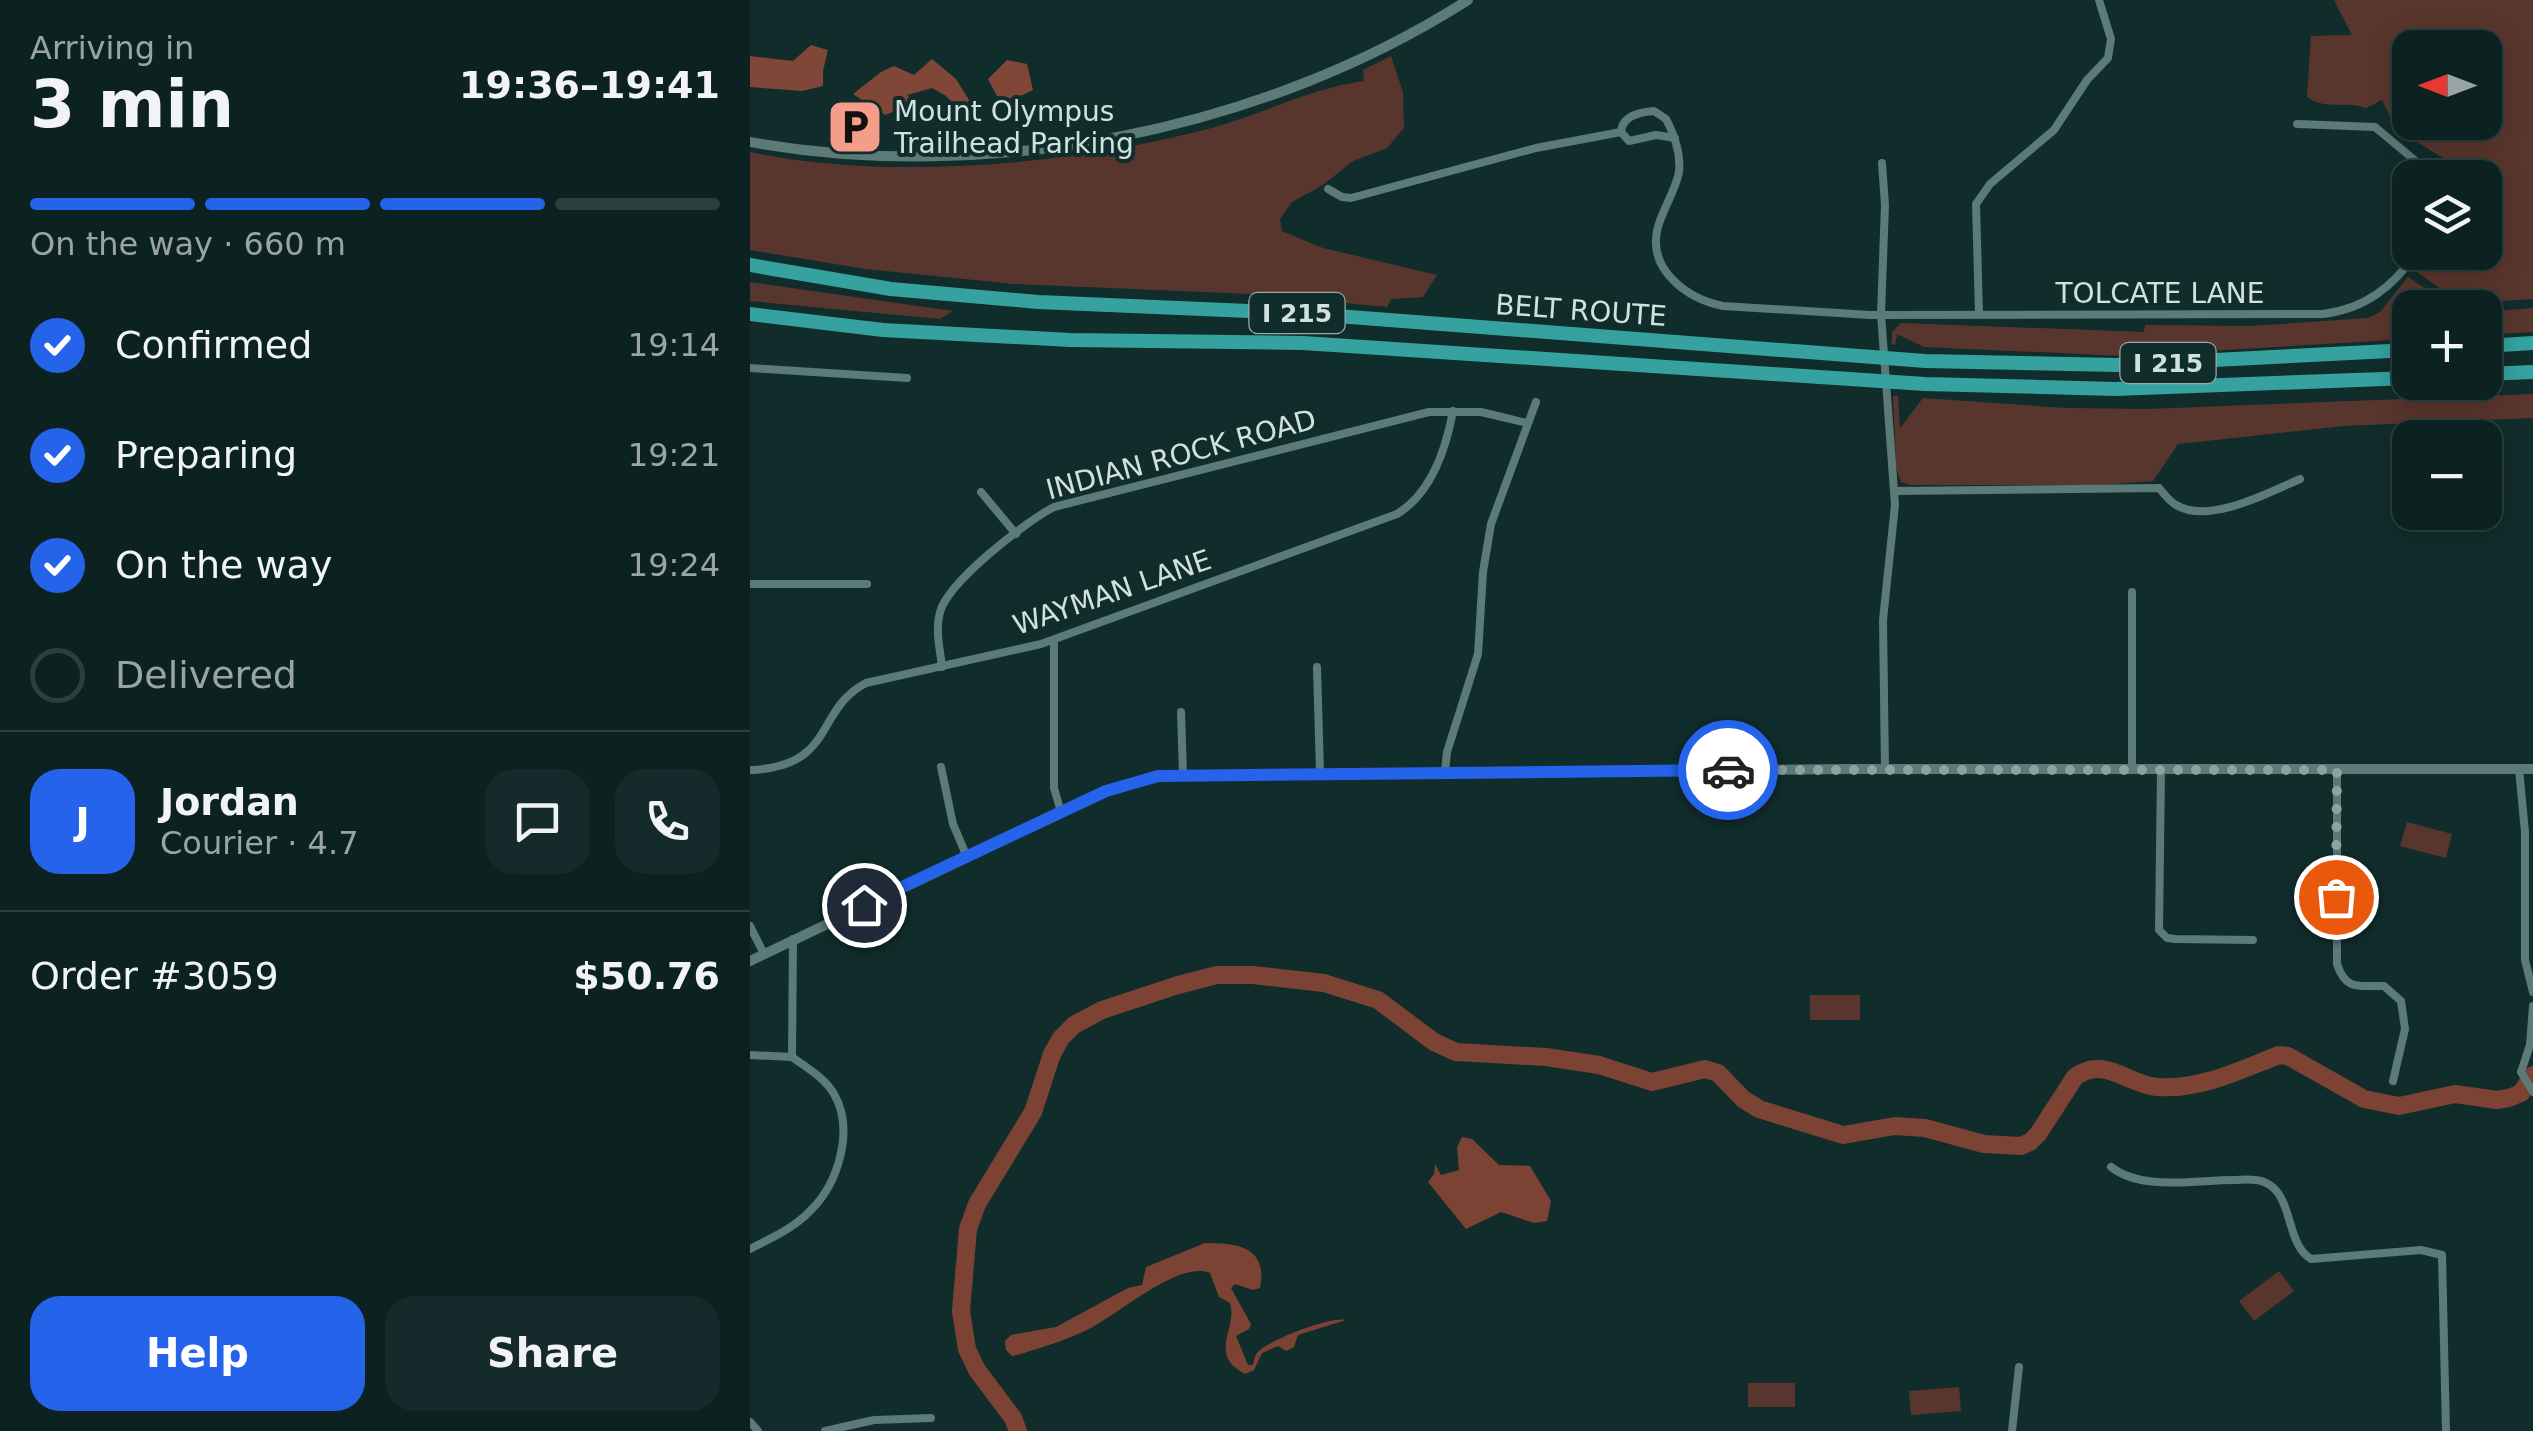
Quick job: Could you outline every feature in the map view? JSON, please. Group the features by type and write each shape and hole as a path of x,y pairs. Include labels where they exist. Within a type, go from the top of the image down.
{"highway":[{"name":"BELT ROUTE","path":"750,265 891,289 1038,302 1298,313 1925,361 2116,366 2392,351"},
{"name":"BELT ROUTE","path":"750,314 884,330 1070,340 1302,343 1846,381 2114,389 2392,379"},
{"path":"2502,345 2533,343"},
{"path":"2502,376 2533,375"}],"main road":[{"path":"750,142 824,152 918,156 1011,150 1112,137 1203,117 1300,85 1398,40 1468,0"},
{"path":"750,961 1061,812 1137,780 1183,774 2533,770"}],"street":[{"path":"1978,314 1976,204 1990,184 2054,130 2087,80 2108,58 2111,39 2099,0"},
{"path":"1620,132 1628,118 1654,111 1666,119 1675,138"},
{"path":"2297,124 2375,127 2414,160"},
{"path":"1620,132 1629,140 1656,134 1675,138"},
{"path":"1328,188 1351,198 1536,148 1620,132"},
{"name":"TOLCATE LANE","path":"1675,138 1680,160 1678,174 1659,224 1656,244 1662,266 1681,287 1706,302 1723,306 1881,314 2324,314 2358,306 2377,295 2400,270"},
{"path":"1882,163 1885,206 1881,314 1894,491 1884,620 1885,769"},
{"path":"750,368 907,378"},
{"path":"1444,771 1478,654 1491,524 1536,402"},
{"name":"WAYMAN LANE","path":"750,770 784,765 809,751 848,696 860,686 1054,640 1397,514 1428,484 1453,410"},
{"name":"INDIAN ROCK ROAD","path":"942,666 938,625 944,601 963,578 1047,510 1428,412 1481,412 1527,423"},
{"path":"1894,491 2159,488 2179,507 2208,510 2238,505 2300,478"},
{"path":"982,492 1016,534"},
{"path":"750,584 867,584"},
{"path":"2132,592 2132,770"},
{"path":"1054,640 1054,788 1061,812"},
{"path":"1317,667 1320,772"},
{"path":"1182,712 1183,774"},
{"path":"941,767 954,829 967,857"},
{"path":"2161,770 2159,930 2167,938 2176,939 2254,940"},
{"path":"2337,770 2336,964 2352,986 2384,986 2401,1001 2405,1029 2392,1081"},
{"path":"2519,770 2525,832 2524,960 2533,992"},
{"path":"750,926 764,954"},
{"path":"792,1058 793,939"},
{"path":"2533,1006 2530,1045 2521,1068 2533,1092"},
{"path":"750,1054 792,1058 816,1075 836,1096 844,1128 842,1149 826,1190 813,1209 750,1249"},
{"path":"2112,1167 2134,1180 2264,1182 2278,1195 2298,1248 2310,1260 2436,1251 2442,1255 2446,1431"},
{"path":"2012,1431 2019,1367"},
{"path":"825,1431 860,1422 931,1418"},
{"path":"750,1422 758,1431"}],"shaded area":[{"path":"2334,0 2533,0 2533,299 2502,301 2502,290 2442,290 2414,270 2502,270 2502,160 2446,160 2414,140 2502,140 2502,30 2392,30 2392,121 2382,100 2366,108 2322,104 2307,97 2311,36 2352,35"},
{"path":"811,45 828,50 823,86 802,91 750,87 750,56 793,61"},
{"path":"1391,56 1403,92 1404,128 1387,148 1353,161 1323,185 1292,202 1280,219 1282,231 1323,248 1437,275 1423,297 1391,299 1387,307 1250,294 1014,284 865,269 750,250 750,152 860,166 918,167 1037,160 1095,152 1204,130 1323,90 1364,81 1363,70"},
{"path":"932,59 956,79 969,100 962,113 932,88 907,95 916,103 885,115 853,94 894,66 914,75"},
{"path":"1007,60 1027,64 1033,90 1014,99 997,96 988,79"},
{"path":"2408,277 2428,290 2398,290"},
{"path":"750,282 953,311 940,319 750,301"},
{"path":"2392,297 2392,340 2124,356 1924,347 1897,334 1895,345 1892,344 1892,332 1901,323 2144,332 2145,325 2250,326 2368,318 2380,312"},
{"path":"2533,308 2533,332 2502,334 2502,311"},
{"path":"2533,394 2533,418 2392,420 2392,424 2178,444 2153,481 2103,485 1910,485 1901,482 1896,467 1893,396 1898,396 1900,428 1923,398 2065,408 2148,409 2392,399 2502,400 2502,395"},
{"path":"2407,822 2452,834 2446,858 2400,846"},
{"path":"1810,995 1860,995 1860,1020 1810,1020"},
{"path":"1462,1137 1472,1139 1499,1165 1530,1166 1551,1201 1547,1221 1534,1223 1501,1212 1466,1229 1428,1182 1435,1164 1441,1175 1459,1170 1457,1147"},
{"path":"1205,1243 1239,1246 1255,1256 1259,1264 1260,1288 1253,1290 1235,1284 1231,1288 1251,1324 1236,1336 1248,1365 1253,1365 1265,1346 1287,1335 1346,1320 1298,1335 1294,1347 1286,1351 1278,1346 1262,1353 1254,1370 1245,1374 1234,1366 1226,1350 1230,1303 1219,1297 1210,1273 1197,1271 1165,1282 1071,1337 1012,1356 1006,1350 1005,1341 1011,1335 1056,1327 1128,1288 1142,1285 1146,1267"},
{"path":"2279,1271 2294,1291 2254,1321 2239,1301"},
{"path":"1748,1383 1795,1383 1795,1407 1748,1407"},
{"path":"1959,1387 1961,1411 1911,1415 1909,1391"}],"waterway":[{"path":"1018,1431 967,1349 961,1311 968,1229 977,1204 1033,1112 1052,1054 1074,1025 1102,1010 1217,975 1324,983 1378,1000 1434,1042 1456,1052 1546,1057 1599,1065 1652,1082 1705,1069 1718,1073 1743,1099 1759,1109 1843,1135 1895,1126 1925,1128 1984,1144 2021,1146 2038,1134 2075,1077 2096,1069 2147,1085 2173,1087 2205,1082 2279,1055 2288,1056 2364,1099 2399,1106 2455,1094 2509,1098 2521,1093 2533,1075"}],"way so far":[{"path":"1728,770 2337,770 2336,897"}],"place":[{"name":"Mount Olympus Trailhead Parking","path":"855,127"}],"route":[{"path":"864,905 1106,791 1158,776 1728,770"}]}
